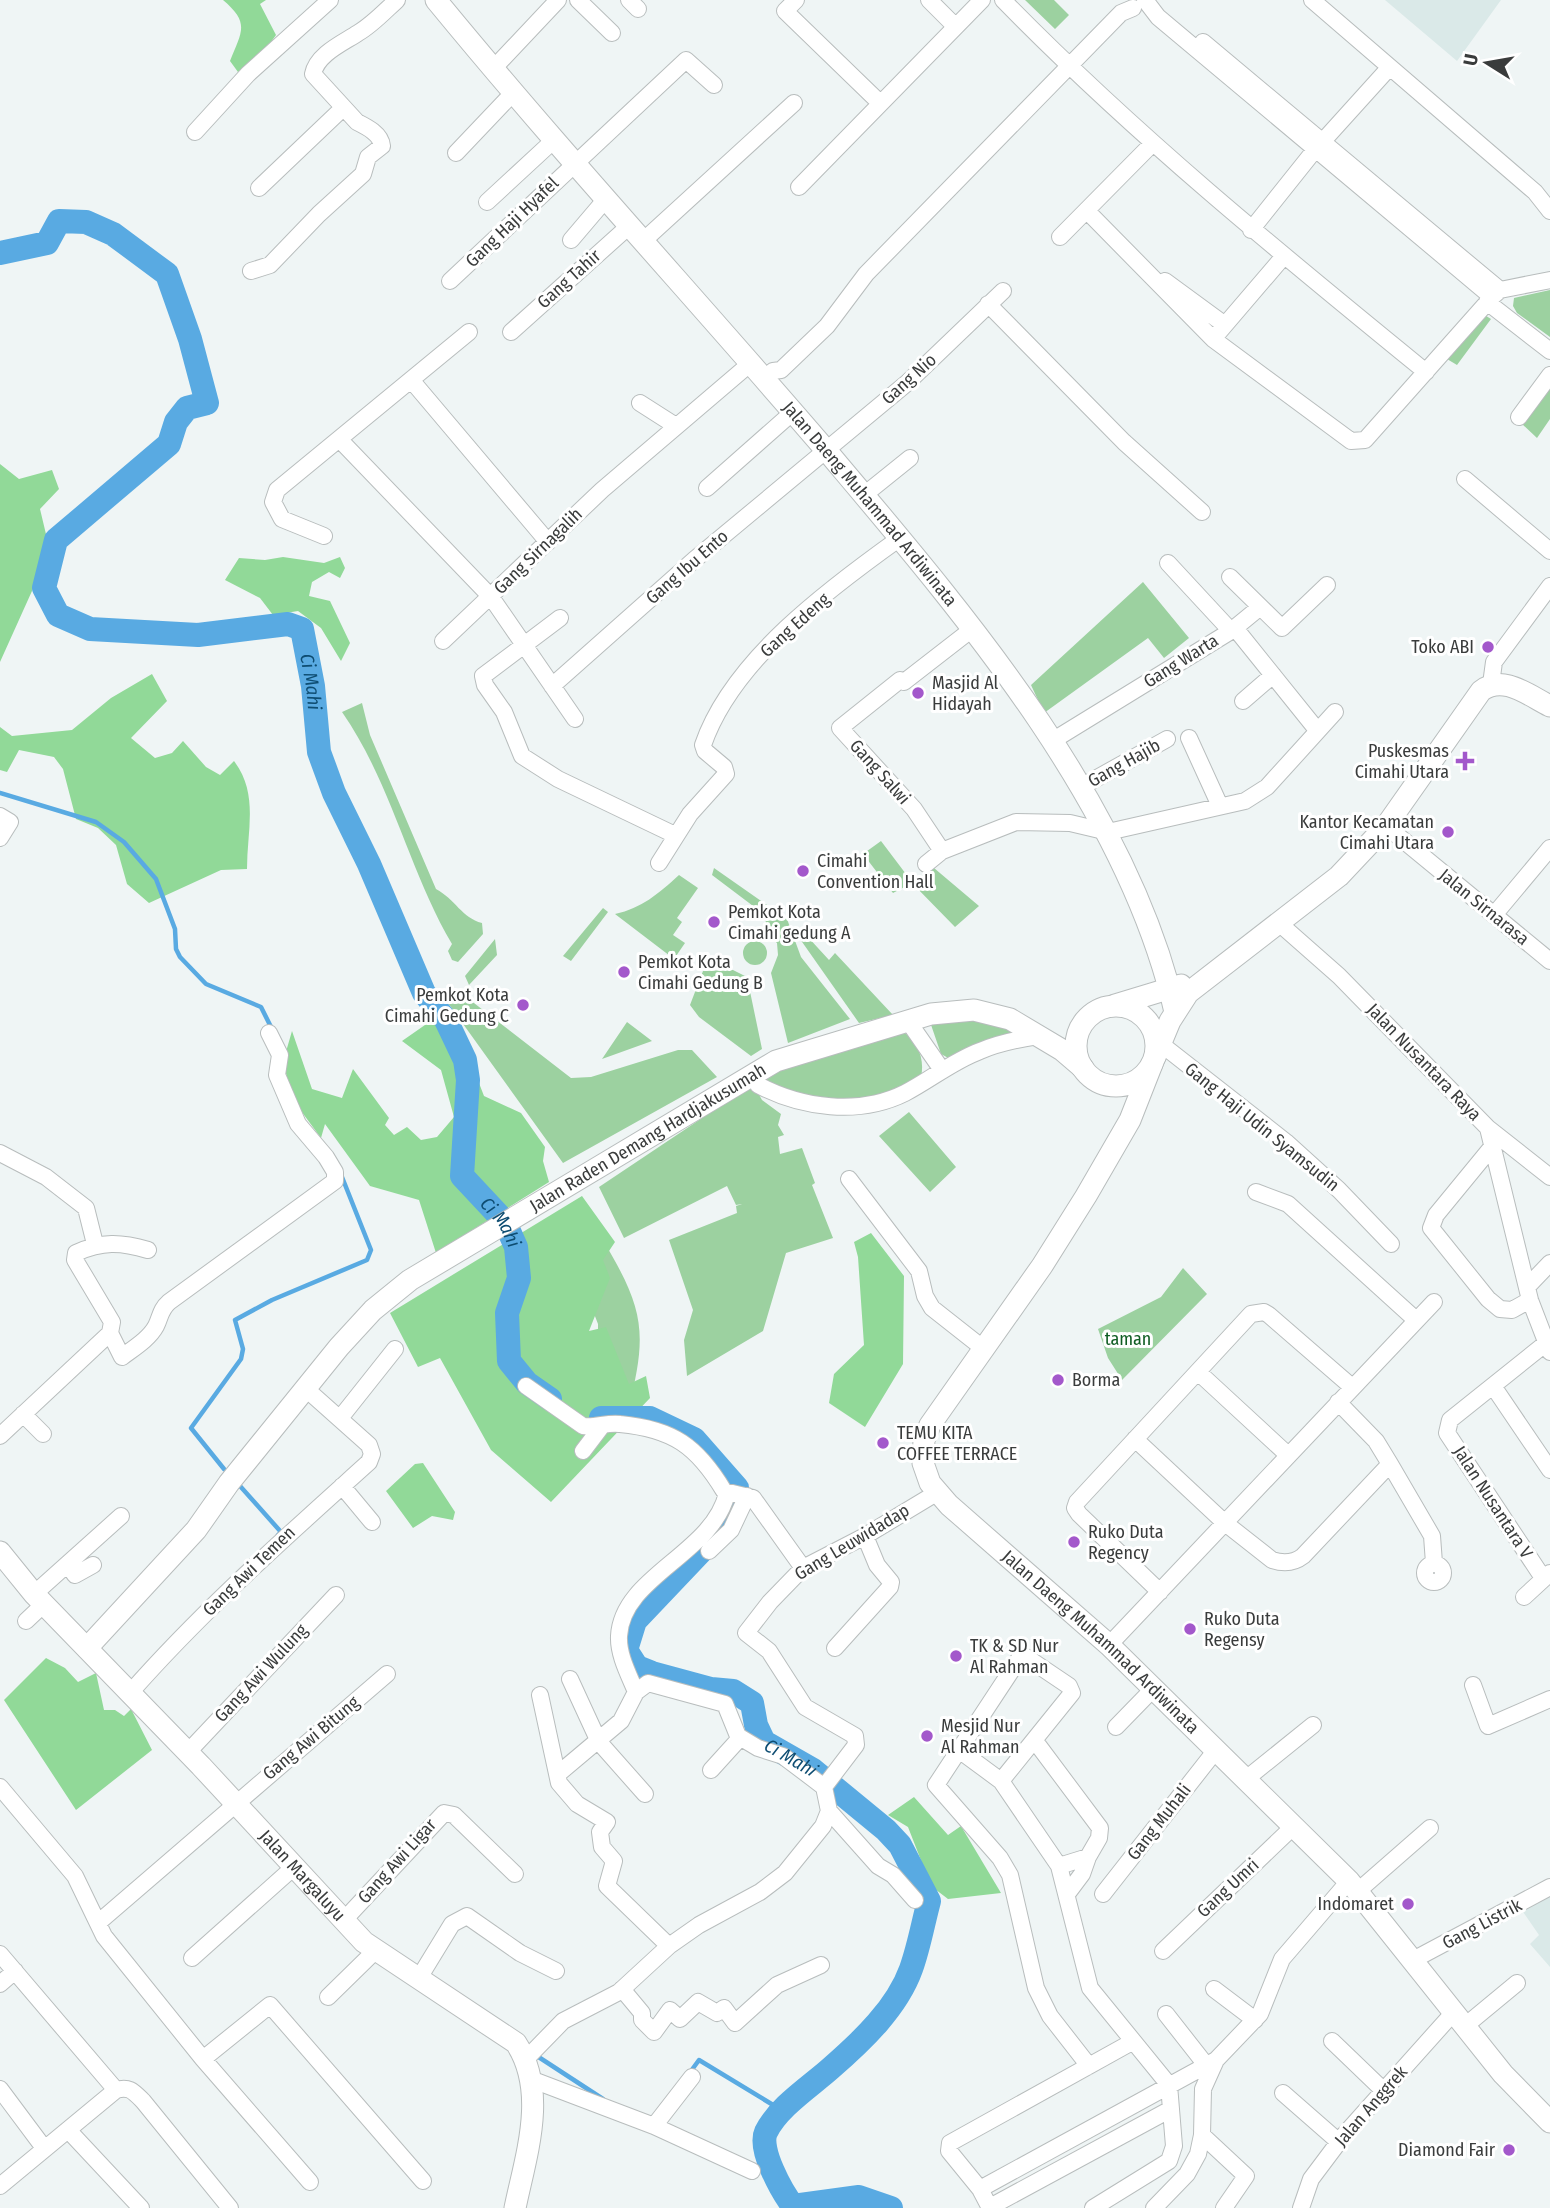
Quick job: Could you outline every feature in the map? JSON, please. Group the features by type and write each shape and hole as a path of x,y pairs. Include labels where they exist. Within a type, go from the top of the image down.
{"main road":[{"name":"Jalan Daeng Muhammad Ardiwinata","path":"436,0 573,164 602,205 635,234 763,371 793,412 900,538 1052,741 1108,832 1148,920 1175,1012 1130,1120 1042,1266 930,1425 924,1440 923,1463 926,1474 938,1492 962,1518 1109,1645 1353,1886 1503,2074 1550,2122"},
{"path":"1175,1012 1198,984 1280,924 1339,876 1386,827 1481,691 1491,684 1506,684 1550,706"},
{"path":"1038,1036 1054,1033 1113,1006 1170,988 1198,984"},
{"path":"1087,1073 1102,1083 1125,1085 1136,1081 1156,1055 1154,1032 1147,1020 1125,1007 1113,1006"},
{"name":"Jalan Raden Demang Hardjakusumah","path":"83,1644 187,1522 229,1483 373,1310 410,1280 768,1065 908,1021 952,1010 974,1010 1010,1019 1038,1036 1087,1073"},
{"path":"1091,1016 1078,1035 1079,1058 1087,1073 1130,1120"},
{"name":"Jalan Margaluyu","path":"0,1552 39,1599 188,1752 375,1951 516,2043 526,2059 533,2080 531,2121 515,2208"}],"street":[{"path":"195,132 248,74 330,0"},
{"path":"251,271 270,265 319,214 363,174 368,157 382,146 382,141 369,128 357,122 314,76 315,67 344,39 357,34 397,0"},
{"path":"493,69 558,0"},
{"path":"578,0 612,33"},
{"path":"796,0 785,11 880,103"},
{"path":"929,0 955,26"},
{"path":"799,187 982,0"},
{"path":"1003,0 1073,71 1152,144 1251,230 1426,372"},
{"path":"1312,0 1535,192 1550,211"},
{"path":"1143,4 1318,147 1493,296 1550,351"},
{"name":"Gang Sirnagalih","path":"339,439 491,597 602,490 676,426 763,371 781,370 827,326 834,314 856,291 872,282 887,260 1073,71 1143,4"},
{"name":"Gang Haji Hyafel","path":"450,281 686,60 713,85"},
{"path":"1251,230 1318,147 1389,68"},
{"path":"456,153 513,93"},
{"name":"Gang Tahir","path":"511,332 794,103"},
{"path":"259,188 343,108"},
{"path":"487,202 553,141"},
{"path":"1060,237 1088,212 1152,144"},
{"path":"571,240 602,205"},
{"path":"1088,212 1213,340 1351,440 1359,443 1366,440 1493,296 1550,280"},
{"path":"1213,340 1284,256"},
{"path":"1145,270 1154,273 1225,326"},
{"name":"Gang Nio","path":"825,450 907,383 1003,290"},
{"path":"988,304 1124,442 1202,512"},
{"path":"324,536 282,519 273,502 277,491 469,332"},
{"path":"1519,417 1550,375"},
{"path":"412,381 548,542"},
{"path":"640,403 676,426"},
{"path":"707,488 793,412"},
{"name":"Gang Ibu Ento","path":"552,686 694,560 825,450"},
{"path":"864,495 910,458"},
{"path":"1465,479 1550,551"},
{"name":"Gang Edeng","path":"659,863 690,814 726,774 724,767 705,751 703,745 732,691 765,649 860,567 900,538"},
{"path":"1168,563 1233,630 1259,608"},
{"path":"1230,577 1282,628 1327,585"},
{"path":"1491,684 1494,662 1550,586"},
{"path":"443,641 491,597 575,719"},
{"path":"560,618 483,676 485,685 504,712 523,756 558,779 675,835"},
{"name":"Gang Salwi","path":"942,851 914,809 840,727 868,702 900,680 904,682 922,670 971,630"},
{"name":"Gang Warta","path":"1052,741 1233,630 1317,730"},
{"path":"1243,701 1273,675"},
{"path":"926,864 942,851 998,828 1027,820 1070,823 1108,832 1245,801 1267,787 1335,712"},
{"path":"1189,737 1220,806"},
{"name":"Gang Hajib","path":"1081,787 1167,739"},
{"path":"0,838 5,819"},
{"name":"Jalan Sirnarasa","path":"1386,827 1550,961"},
{"path":"1494,915 1550,848"},
{"name":"Jalan Nusantara Raya","path":"1280,924 1339,976 1488,1128 1529,1294 1547,1348"},
{"path":"908,1021 942,1070"},
{"path":"110,1333 122,1357 150,1335 158,1324 160,1310 169,1302 335,1181 335,1172 298,1124 285,1095 276,1072 280,1055 270,1033"},
{"path":"758,1085 800,1101 843,1107 880,1102 903,1094 982,1050 1038,1036"},
{"name":"Gang Haji Udin Syamsudin","path":"1156,1055 1294,1150 1339,1190 1391,1244"},
{"path":"1488,1128 1550,1177"},
{"path":"1491,1148 1436,1215 1431,1228 1493,1305 1512,1310 1529,1294 1550,1264"},
{"path":"0,1153 46,1177 86,1208 95,1244"},
{"path":"849,1179 919,1271 925,1296 932,1308 984,1349"},
{"path":"1256,1192 1288,1204 1416,1320"},
{"path":"0,1436 110,1333 112,1322 74,1256 95,1244 117,1242 148,1250"},
{"path":"1109,1645 1434,1302"},
{"path":"1160,1592 1075,1508 1077,1502 1135,1438 1251,1314 1264,1312 1352,1387"},
{"name":"Jalan Nusantara V","path":"1547,1348 1450,1420 1447,1433 1547,1576"},
{"path":"306,1388 341,1416 395,1349"},
{"path":"1198,1372 1288,1455"},
{"path":"526,1385 583,1426 619,1423 666,1433 698,1452 737,1494 753,1499 803,1569"},
{"path":"1493,1386 1550,1470"},
{"path":"1338,1402 1376,1441 1390,1464 1432,1536 1434,1563"},
{"path":"23,1414 43,1434"},
{"name":"Gang Awi Temen","path":"131,1693 177,1639 280,1540 369,1462 372,1454 369,1445 341,1416"},
{"path":"583,1451 602,1426"},
{"path":"1135,1438 1225,1523 1272,1560 1296,1561 1390,1464"},
{"path":"342,1486 372,1522"},
{"name":"Gang Leuwidadap","path":"824,1787 856,1745 855,1736 805,1707 769,1651 746,1633 769,1602 803,1569 938,1492"},
{"path":"709,1551 732,1530 737,1494"},
{"path":"636,1692 620,1652 622,1624 645,1587 710,1528 737,1494"},
{"path":"26,1622 39,1599 68,1565 121,1516"},
{"path":"835,1648 890,1587 891,1582 877,1565 865,1536"},
{"path":"68,1565 75,1575 93,1565"},
{"path":"1524,1597 1547,1576"},
{"name":"Gang Awi Wulung","path":"188,1752 336,1595"},
{"path":"1001,1781 1035,1741 1072,1689 1022,1657 936,1787 965,1816 1010,1875 1036,1988 1050,2016 1088,2066"},
{"name":"Gang Awi Bitung","path":"99,1922 387,1674"},
{"path":"570,1679 600,1742 645,1794"},
{"path":"558,1774 600,1742 621,1721 636,1692 648,1683 725,1704 740,1738 783,1756 824,1787 829,1811 878,1866 894,1875 915,1900"},
{"path":"1474,1685 1488,1727 1550,1699"},
{"path":"1116,1727 1153,1689"},
{"path":"541,1695 558,1774 569,1797 607,1822 600,1832 602,1847 614,1861 607,1886 669,1946"},
{"path":"1246,1779 1313,1725"},
{"path":"711,1770 740,1738"},
{"path":"1035,1741 1097,1820 1101,1833 1087,1857 1082,1874 1067,1894"},
{"path":"959,1750 1001,1781 1059,1866 1090,1989 1169,2085 1174,2146 1170,2161 1093,2208"},
{"name":"Gang Muhali","path":"1102,1894 1216,1750"},
{"path":"0,1787 61,1856 75,1876 104,1936 203,2059 310,2182"},
{"path":"526,2059 563,2021 599,2004 622,1989 669,1946 699,1925 760,1892 785,1873 819,1834 829,1811"},
{"name":"Gang Awi Ligar","path":"344,1920 444,1813 454,1815 515,1874"},
{"name":"Gang Umri","path":"1163,1951 1294,1826"},
{"path":"980,2189 1211,2062 1255,2020 1266,2004 1282,1959 1353,1886 1430,1828"},
{"path":"1059,1866 1087,1857"},
{"path":"192,1958 294,1867"},
{"name":"Gang Listrik","path":"1413,1960 1550,1887"},
{"path":"419,1978 452,1924 467,1916 520,1953 556,1971"},
{"path":"328,1997 375,1951"},
{"path":"0,1954 116,2090"},
{"path":"622,1989 642,2012 642,2020 654,2032 670,2010 680,2019 698,2002 717,2013 724,2008 735,2023 777,1984 821,1965"},
{"path":"0,1984 15,1971"},
{"name":"Jalan Anggrek","path":"1301,2208 1311,2179 1384,2091 1460,2019 1517,1983"},
{"path":"1214,1989 1255,2020"},
{"path":"203,2059 270,2005 423,2180"},
{"path":"1166,2014 1211,2062"},
{"path":"1332,2041 1384,2091"},
{"path":"1132,2042 950,2143 949,2151 980,2189 990,2208 1171,2109"},
{"path":"1154,2208 1187,2174 1198,2154 1202,2135 1203,2089 1211,2062"},
{"path":"654,2126 692,2077"},
{"path":"533,2080 654,2126 752,2171"},
{"path":"0,2186 116,2090 125,2087 132,2090 230,2208"},
{"path":"0,2089 44,2148"},
{"path":"1283,2093 1339,2142"},
{"path":"69,2131 141,2208"},
{"path":"1202,2135 1246,2176 1224,2208"}],"shaded area":[{"path":"1385,0 1501,0 1457,61"},
{"path":"1550,1890 1550,1967 1530,1944 1539,1935 1519,1906"}],"green space":[{"path":"223,0 266,0 260,4 276,35 266,49 238,72 230,61 240,35 240,21"},
{"path":"1025,0 1054,0 1069,15 1055,29"},
{"path":"1550,290 1550,337 1517,313 1513,306 1514,298"},
{"path":"1483,314 1491,319 1457,365 1447,359"},
{"path":"1550,388 1550,419 1537,438 1522,424"},
{"path":"0,464 19,479 52,470 59,489 40,509 50,551 0,662"},
{"path":"283,557 324,563 340,557 345,568 340,578 329,572 312,582 309,596 330,601 350,643 341,661 321,628 298,611 273,615 260,598 225,580 239,558 265,560"},
{"path":"1143,582 1189,638 1164,658 1148,638 1044,713 1031,685"},
{"path":"152,674 167,701 131,738 155,758 172,753 183,741 206,767 220,775 234,761 247,786 250,813 247,869 221,870 149,903 127,884 116,845 98,828 76,819 63,769 54,757 19,750 7,772 0,770 0,727 12,736 72,730 111,698"},
{"path":"362,703 370,735 436,889 469,917 482,923 483,934 458,962 452,960 448,951 452,944 424,887 374,768 342,712"},
{"path":"881,841 912,882 934,868 979,906 955,927 912,883 893,893 863,854"},
{"path":"714,868 787,919 801,957 850,1019 788,1043 771,973 778,955 777,943 767,934 765,915 712,875"},
{"path":"679,875 698,888 677,918 682,922 673,935 685,943 674,959 615,914 649,899"},
{"path":"603,908 608,912 571,961 563,956"},
{"path":"807,936 829,960 835,953 893,1015 859,1023 800,939"},
{"path":"495,939 497,955 469,985 465,976"},
{"path":"755,941 763,945 767,953 763,961 755,965 747,961 743,953 747,945"},
{"path":"733,970 747,977 762,1049 751,1056 699,1017 690,1005 703,971"},
{"path":"454,991 461,993 571,1078 591,1077 678,1050 692,1050 717,1077 563,1163 448,1003"},
{"path":"928,1016 1018,1022 1012,1037 952,1060 941,1054"},
{"path":"435,1018 467,1052 484,1096 521,1113 545,1147 543,1161 549,1182 436,1253 419,1200 370,1186 325,1124 321,1138 293,1100 283,1062 292,1031 312,1089 342,1098 353,1069 389,1118 385,1125 394,1135 407,1127 421,1140 437,1137 454,1117 441,1070 402,1041"},
{"path":"627,1022 652,1041 602,1059"},
{"path":"902,1031 919,1051 921,1077 879,1098 828,1102 759,1081 790,1064"},
{"path":"753,1084 762,1100 781,1114 778,1125 784,1135 778,1137 780,1154 802,1148 815,1183 812,1185 833,1238 786,1253 763,1331 687,1376 684,1340 693,1310 669,1240 737,1213 736,1206 742,1204 736,1205 727,1186 624,1238 599,1187"},
{"path":"909,1112 956,1167 930,1192 879,1136"},
{"path":"582,1196 615,1242 603,1260 610,1278 589,1331 606,1327 629,1384 646,1376 650,1398 551,1502 491,1450 440,1358 418,1367 390,1313"},
{"path":"871,1233 904,1276 903,1364 865,1427 829,1403 834,1374 864,1345 858,1257 854,1242"},
{"path":"604,1242 627,1286 638,1322 638,1361 628,1410 598,1365 598,1324 588,1298"},
{"name":"taman","path":"1183,1268 1207,1294 1122,1380 1108,1358 1098,1329 1161,1297"},
{"path":"423,1463 455,1512 453,1520 432,1516 413,1528 386,1491 415,1464"},
{"path":"46,1658 65,1668 78,1682 96,1673 104,1710 115,1710 124,1716 131,1709 152,1750 76,1810 4,1700"},
{"path":"914,1797 948,1835 961,1826 1001,1893 948,1899 931,1886 908,1827 888,1815"}],"waterway":[{"name":"Ci Mahi","path":"0,253 47,243 59,221 86,222 113,234 167,274 190,339 207,403 187,408 176,422 169,444 56,540 44,588 58,615 90,629 198,635 288,624 302,629 313,686 319,752 334,793 369,864 424,993 446,1020 465,1060 468,1080 462,1176 505,1222 516,1247 519,1278 507,1313 509,1361 527,1383 550,1399"},
{"path":"0,793 96,822 124,842 156,879 175,929 176,949 180,957 206,984 261,1007 272,1029"},
{"path":"224,1469 191,1428 241,1359 243,1349 235,1320 272,1300 367,1260 371,1250 340,1172"},
{"name":"Ci Mahi","path":"601,1418 650,1418 694,1439 737,1488 729,1522 635,1621 626,1650 637,1667 711,1689 733,1691 752,1703 756,1725 764,1742 813,1770 886,1830 900,1845 929,1901 914,1961 905,1983 888,2010 855,2047 778,2114 764,2139 772,2170 793,2206 859,2197 891,2208"},
{"path":"240,1486 281,1532 278,1535"},
{"path":"537,2056 603,2099"},
{"path":"691,2071 699,2060 783,2111"}],"place":[{"name":"Toko ABI","path":"1488,647"},
{"name":"Masjid Al Hidayah","path":"918,693"},
{"name":"Puskesmas Cimahi Utara","path":"1465,761"},
{"name":"Kantor Kecamatan Cimahi Utara","path":"1448,832"},
{"name":"Cimahi Convention Hall","path":"803,871"},
{"name":"Pemkot Kota Cimahi gedung A","path":"714,922"},
{"name":"Pemkot Kota Cimahi Gedung B","path":"624,972"},
{"name":"Pemkot Kota Cimahi Gedung C","path":"523,1005"},
{"name":"Borma","path":"1058,1380"},
{"name":"TEMU KITA COFFEE TERRACE","path":"883,1443"},
{"name":"Ruko Duta Regency","path":"1074,1542"},
{"name":"Ruko Duta Regensy","path":"1190,1629"},
{"name":"TK & SD Nur Al Rahman","path":"956,1656"},
{"name":"Mesjid Nur Al Rahman","path":"927,1736"},
{"name":"Indomaret","path":"1408,1904"},
{"name":"Diamond Fair","path":"1509,2150"}]}
